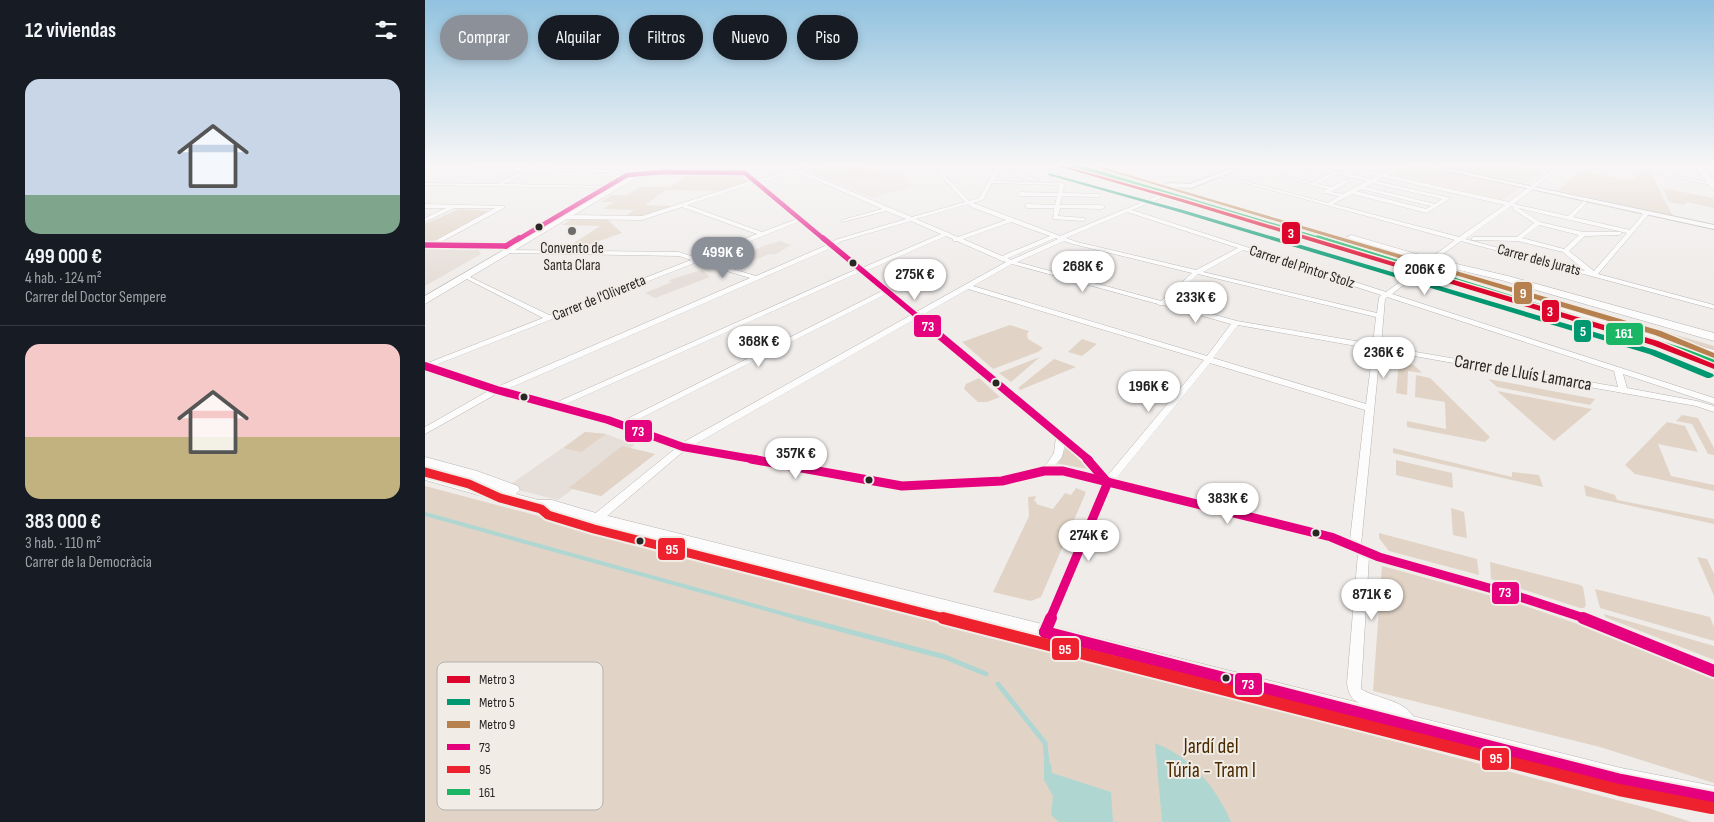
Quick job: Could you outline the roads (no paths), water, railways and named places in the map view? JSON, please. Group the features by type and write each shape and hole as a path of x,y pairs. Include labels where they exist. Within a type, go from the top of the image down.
{"main road":[{"path":"425,301 466,277 508,248 581,202"},
{"path":"425,294 567,217 589,202"},
{"path":"1206,202 1266,222 1714,344"},
{"path":"1215,202 1281,218 1423,264 1446,274 1714,354"},
{"path":"1423,264 1512,280 1714,337"},
{"path":"1423,264 1442,277 1714,362"},
{"path":"425,462 473,475 503,488 546,500 551,506"},
{"path":"425,475 538,506 551,506 1621,780 1714,798"}],"street":[{"path":"567,217 642,218 690,202"},
{"path":"782,202 1060,438 1091,462 1108,482"},
{"path":"871,202 944,235"},
{"path":"425,431 497,390 840,240 967,202"},
{"path":"969,202 1059,238 1196,273 1379,316"},
{"path":"1058,202 1055,218 1083,219"},
{"path":"1001,259 1129,211 1145,202"},
{"name":"Carrer dels Jurats","path":"1323,202 1714,307"},
{"path":"1393,202 1427,211 1442,202"},
{"path":"1423,202 1436,206"},
{"path":"1512,202 1538,223 1583,234 1632,232"},
{"path":"1417,727 1393,707 1367,700 1355,692 1354,683 1359,548 1369,408 1382,298 1423,264 1461,240 1512,202"},
{"path":"1514,202 1632,232"},
{"path":"1602,202 1714,226"},
{"path":"1571,216 1584,203"},
{"path":"682,205 762,234"},
{"path":"425,206 501,207 429,245"},
{"path":"425,220 454,206"},
{"path":"1027,206 1103,207"},
{"path":"844,221 886,209"},
{"name":"Carrer del Pintor Stolz","path":"1129,211 1714,401"},
{"path":"1461,240 1519,239 1565,251 1594,275 1646,214 1643,211"},
{"name":"Carrer de l'Olivereta","path":"425,366 801,219"},
{"path":"955,240 1011,220"},
{"path":"1519,239 1538,223"},
{"path":"1565,251 1583,234"},
{"path":"555,406 944,235"},
{"name":"Carrer de Lluís Lamarca","path":"944,235 1001,259 1236,323 1623,390 1714,409"},
{"path":"596,519 683,447 1011,262 1059,238"},
{"path":"429,245 679,254 755,278"},
{"path":"1161,304 1196,273 1243,248"},
{"path":"466,277 549,318"},
{"path":"969,286 1369,408"},
{"path":"621,425 886,291"},
{"path":"1045,632 1108,482 1209,359 1236,323"},
{"path":"425,366 497,390 621,425 683,447 902,486 1002,481 1024,478 1044,471 1063,471 1331,537 1379,557 1514,595 1590,620 1714,671"},
{"path":"1618,370 1623,390"},
{"path":"1044,471 1056,460 1061,448 1060,438"},
{"path":"1621,780 1714,810"}],"water":[{"path":"1155,743 1180,756 1201,775 1218,797 1231,822 1162,822"},
{"path":"1044,762 1051,764 1052,773 1111,792 1113,822 1059,822 1051,815 1053,796 1044,780"}],"waterway":[{"path":"425,514 802,619"},
{"path":"798,618 945,657 986,674"},
{"path":"998,684 1045,743 1047,763"}],"metro line":[{"name":"5","path":"1150,202 1652,352 1710,376"},
{"name":"3","path":"1189,202 1655,343 1714,367"},
{"name":"9","path":"1217,202 1658,333 1714,356"}],"place":[{"name":"Convento de Santa Clara","path":"572,231"}],"park label":[{"name":"Jardí del Túria - Tram I","path":"1211,758"}]}
